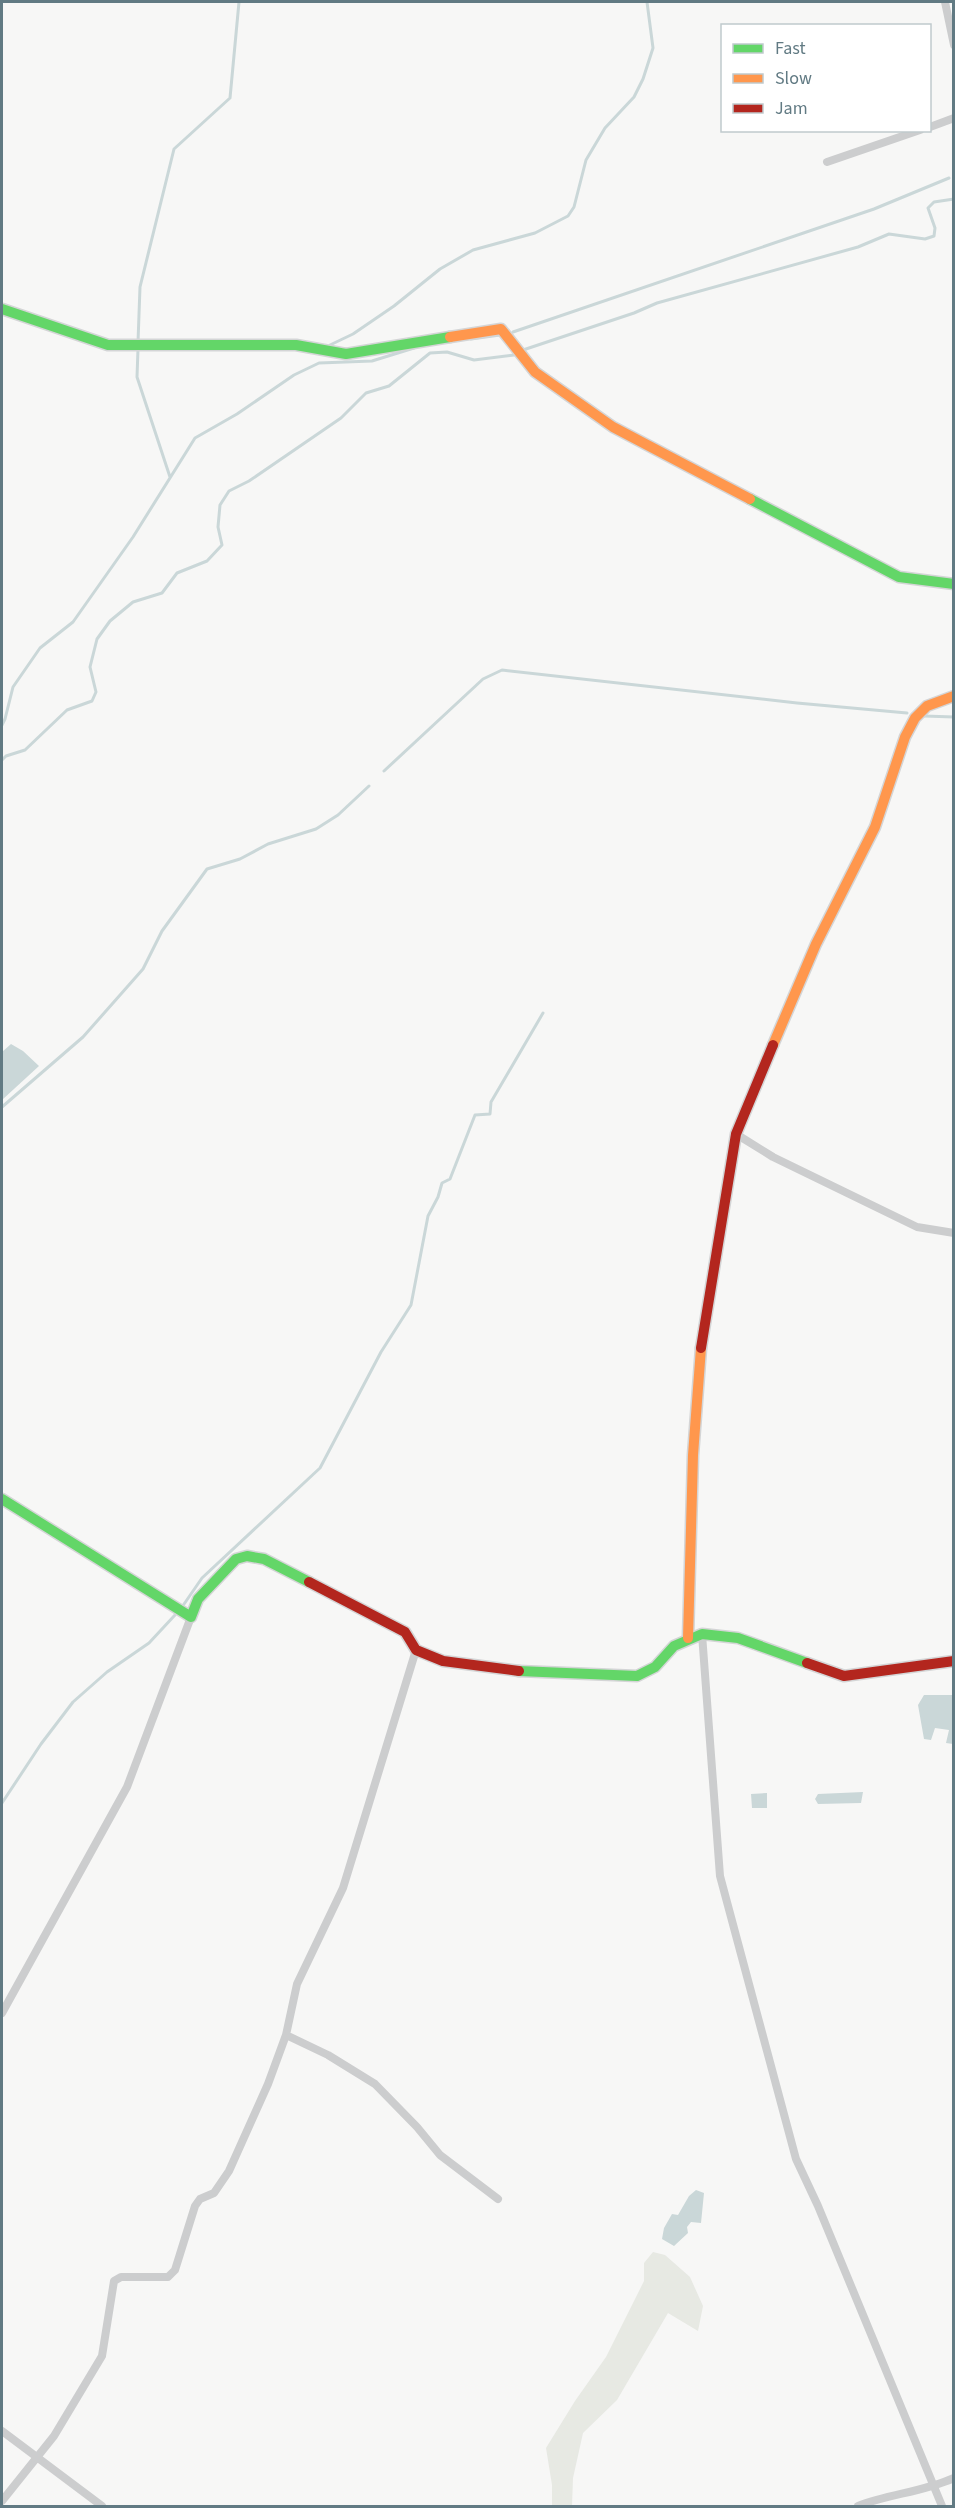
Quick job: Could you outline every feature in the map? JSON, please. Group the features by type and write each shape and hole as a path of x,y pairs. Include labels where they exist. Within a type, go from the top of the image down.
{"street":[{"path":"945,2 954,45"},
{"path":"931,127 954,118"},
{"path":"827,162 914,132"},
{"path":"2,309 108,345 296,345 346,354 501,329 535,372 614,427 899,577 954,584"},
{"path":"688,1638 693,1455 702,1341 736,1134 816,944 876,827 904,736 915,718 927,706 954,696"},
{"path":"736,1134 773,1157 917,1227 954,1233"},
{"path":"2,1499 191,1617"},
{"path":"2,2013 127,1787 198,1599 236,1559 247,1556 264,1559 405,1632 416,1650 443,1661 520,1671 636,1676 655,1667 674,1646 688,1638 702,1634 738,1638 844,1676 954,1661"},
{"path":"702,1634 720,1876 796,2159 818,2206 942,2506"},
{"path":"2,2501 54,2436 102,2356 114,2281 121,2277 168,2277 175,2270 195,2206 200,2199 214,2193 229,2171 268,2084 286,2035 297,1984 343,1888 416,1650"},
{"path":"286,2035 328,2055 375,2084 417,2127 440,2156 498,2199"},
{"path":"2,2431 36,2459 102,2506"},
{"path":"858,2506 934,2486 954,2478"}],"shaded area":[{"path":"11,1044 23,1051 39,1066 2,1100 2,1052"},
{"path":"924,1695 953,1695 953,1744 946,1743 949,1730 935,1728 931,1740 924,1739 918,1705"},
{"path":"863,1792 861,1803 818,1804 815,1799 818,1794"},
{"path":"767,1793 767,1808 752,1808 751,1794"},
{"path":"696,2190 704,2193 701,2223 691,2222 687,2227 688,2233 674,2246 662,2239 664,2228 672,2214 678,2215 689,2196"},
{"path":"653,2252 665,2255 690,2277 703,2306 698,2331 668,2313 617,2400 583,2433 573,2478 572,2506 552,2506 552,2485 546,2448 606,2357 644,2281 644,2263"}],"waterway":[{"path":"138,342 140,287 174,149 230,98 239,2"},
{"path":"330,345 353,334 394,306 440,269 473,250 535,233 568,216 574,207 586,160 605,128 634,97 643,79 653,48 647,2"},
{"path":"513,332 874,209 949,178"},
{"path":"523,350 634,313 657,303 858,247 889,234 925,239 934,236 935,228 928,208 934,202 954,199"},
{"path":"471,339 500,335"},
{"path":"2,725 13,687 40,648 73,622 133,537 195,438 237,414 294,375 319,363 372,361 414,348"},
{"path":"138,349 137,377 170,477"},
{"path":"2,760 6,756 25,750 67,710 92,701 96,692 90,667 97,639 110,621 133,602 162,593 177,573 207,561 222,545 218,527 220,505 229,491 249,481 341,418 366,393 389,386 430,353 447,352 474,360 514,355"},
{"path":"384,771 483,679 502,670 907,713"},
{"path":"924,716 954,717"},
{"path":"2,1107 83,1037 143,969 162,931 207,869 240,859 268,844 316,829 338,815 369,786"},
{"path":"182,1607 202,1578 320,1468 381,1352 411,1305 428,1216 442,1183 450,1179 475,1115 490,1114 491,1102 543,1013"},
{"path":"2,1803 41,1744 73,1702 107,1672 149,1643 175,1615"}],"traffic: fast":[{"path":"2,309 108,345 296,345 346,354 450,337"},
{"path":"750,499 899,577 954,584"},
{"path":"2,1499 191,1617 198,1599 236,1559 247,1556 264,1559 309,1582"},
{"path":"519,1671 637,1676 655,1667 674,1646 702,1634 738,1638 807,1663"}],"traffic: slow":[{"path":"450,337 501,329 535,372 613,427 750,499"},
{"path":"773,1045 816,944 875,827 905,737 915,718 927,706 954,696"},
{"path":"688,1638 693,1455 701,1348"}],"traffic: jam":[{"path":"701,1348 736,1134 773,1045"},
{"path":"309,1582 405,1632 416,1650 443,1661 519,1671"},
{"path":"807,1663 844,1676 954,1661"}]}
